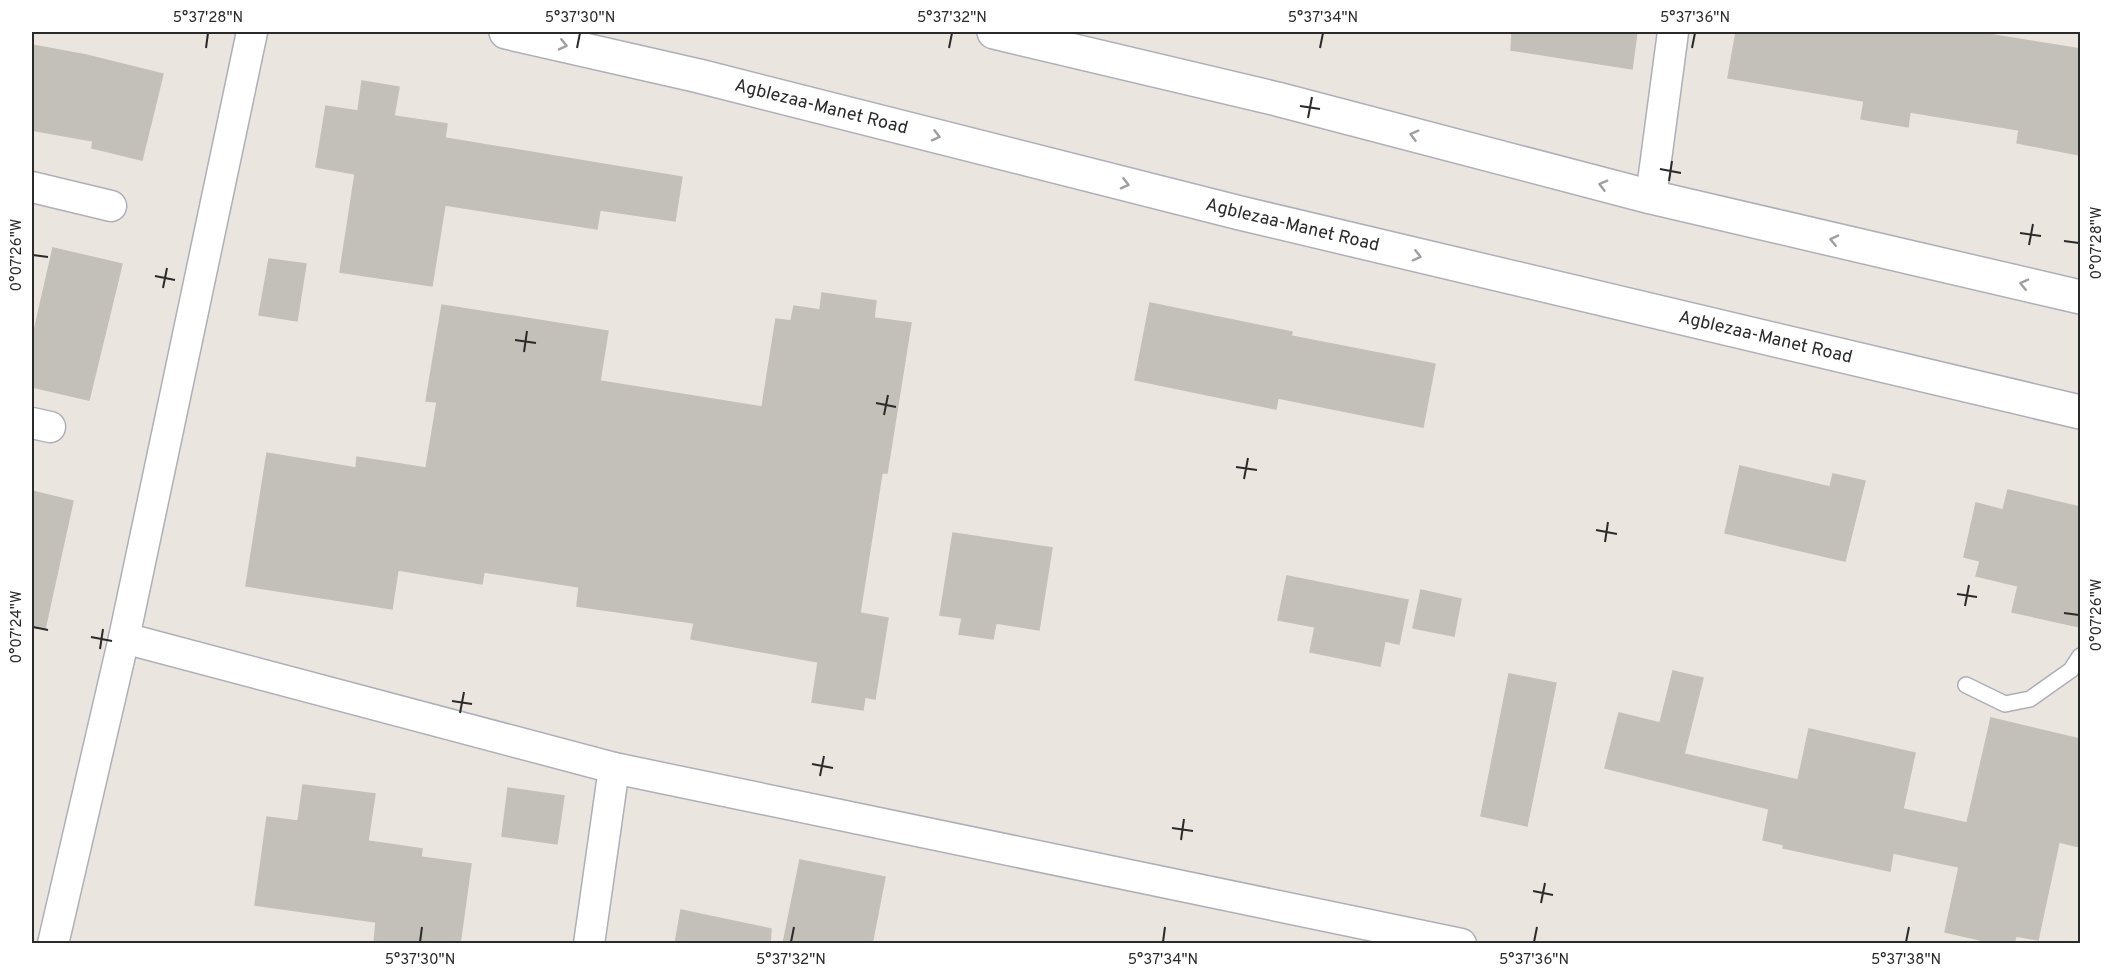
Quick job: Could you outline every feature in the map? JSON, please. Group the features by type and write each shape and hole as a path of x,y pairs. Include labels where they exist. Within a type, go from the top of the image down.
{"main road":[{"name":"Agblezaa-Manet Road","path":"506,32 699,76 1240,213 2080,412"},
{"path":"994,32 1277,99 1651,197 2080,297"}],"street":[{"path":"52,944 124,639 252,32"},
{"path":"1651,197 1673,32"},
{"path":"32,187 111,206"},
{"path":"124,639 614,768 1461,944"},
{"path":"589,944 614,768"}],"lane":[{"path":"1966,685 2005,704 2030,699 2071,670 2080,656"}],"building":[{"path":"1512,32 1637,32 1632,69 1511,50"},
{"path":"1736,32 1975,32 2080,49 2080,155 2017,143 2019,130 1910,112 1908,127 1861,119 1864,101 1728,78"},
{"path":"32,45 86,55 163,74 142,160 92,148 93,141 32,130"},
{"path":"362,81 399,87 394,116 447,124 445,138 682,177 675,221 600,210 597,229 445,205 432,286 340,272 355,174 316,167 326,106 358,111"},
{"path":"53,248 122,264 89,400 32,387 32,340"},
{"path":"269,259 306,264 297,321 259,315"},
{"path":"822,293 876,301 874,318 911,323 887,473 882,473 860,613 888,618 875,699 865,697 863,710 812,702 818,662 691,639 694,623 577,606 579,587 484,572 482,584 398,570 392,609 246,586 267,453 356,468 357,457 426,468 437,402 426,401 442,305 608,331 600,381 762,407 776,319 791,321 794,306 820,310"},
{"path":"1150,303 1292,332 1291,336 1435,364 1423,427 1278,398 1276,409 1135,380"},
{"path":"1740,466 1830,487 1833,474 1865,481 1845,561 1725,533"},
{"path":"2008,490 2080,507 2080,627 2012,612 2018,586 1976,576 1980,561 1964,557 1976,503 2003,510"},
{"path":"32,491 73,501 45,629 32,627"},
{"path":"953,533 1052,548 1039,630 996,623 993,639 959,634 962,618 940,615"},
{"path":"1287,576 1408,600 1399,644 1385,641 1380,666 1310,652 1315,627 1278,620"},
{"path":"1421,590 1461,599 1454,636 1413,628"},
{"path":"1673,671 1703,678 1684,754 1798,780 1809,729 1915,753 1903,809 1967,823 1991,718 2080,739 2080,847 2059,842 2038,940 2016,936 2014,944 1998,944 1945,932 1959,867 1893,853 1890,871 1783,848 1784,845 1763,840 1769,809 1605,768 1619,713 1660,723"},
{"path":"1509,674 1556,683 1527,826 1481,816"},
{"path":"303,785 375,794 368,841 422,849 421,857 471,864 460,944 374,944 376,922 255,905 267,817 298,821"},
{"path":"508,788 564,796 557,844 502,836"},
{"path":"800,860 885,877 872,944 783,944"},
{"path":"681,910 771,929 770,944 675,944"}]}
